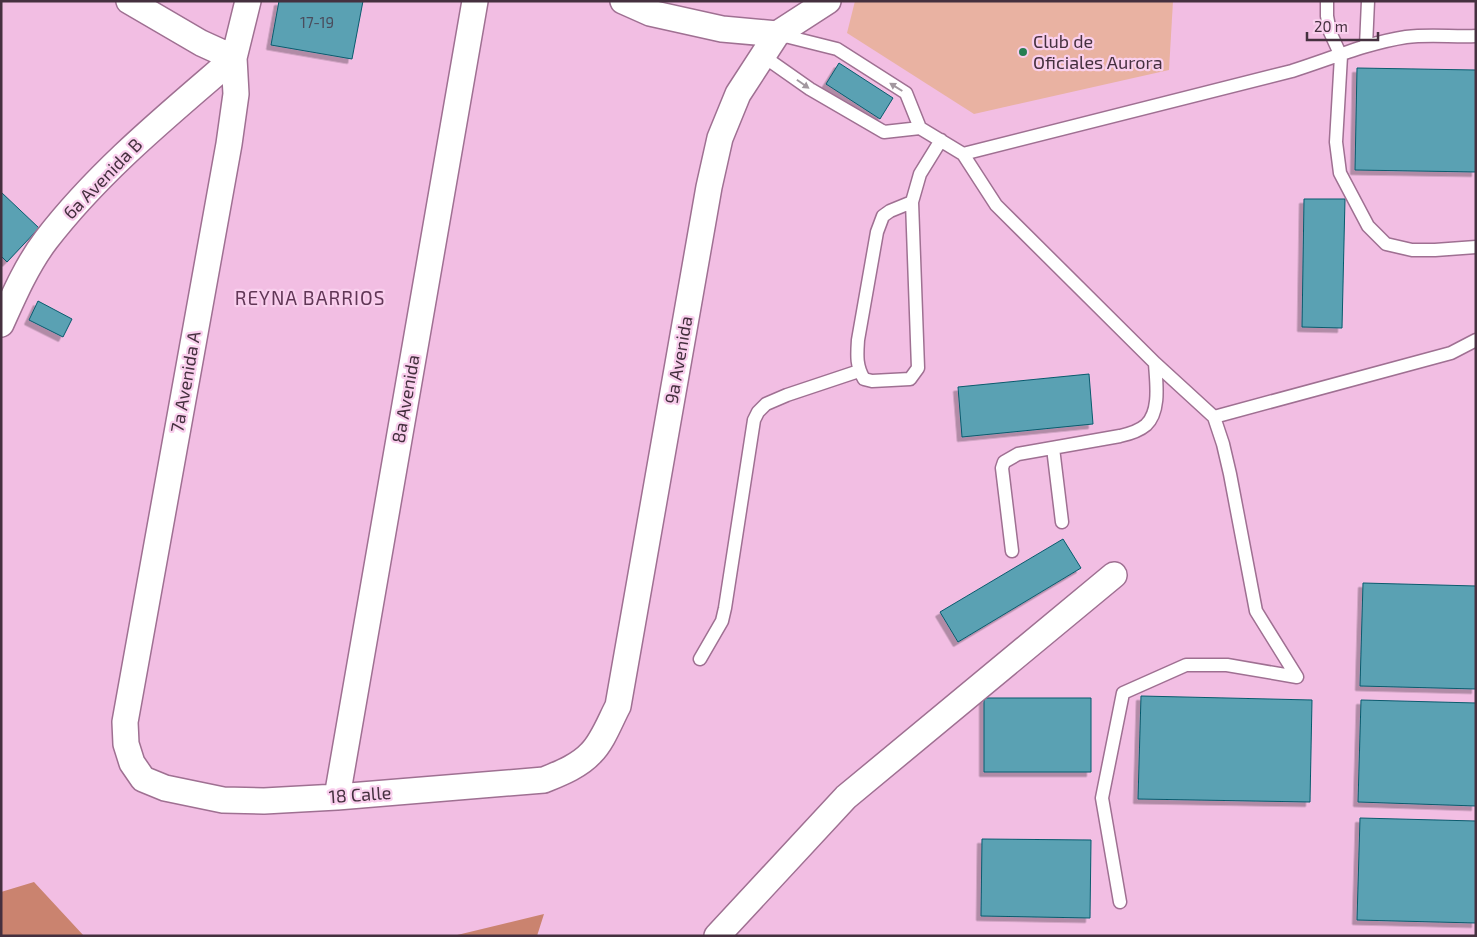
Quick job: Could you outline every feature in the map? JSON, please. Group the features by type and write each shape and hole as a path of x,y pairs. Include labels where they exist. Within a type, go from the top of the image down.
{"street":[{"path":"129,1 201,43 234,58"},
{"name":"7a Avenida A","path":"132,763 126,744 125,722 229,144 236,94 234,58 248,1"},
{"name":"8a Avenida","path":"337,797 475,1"},
{"path":"623,1 650,13 722,29 777,34"},
{"name":"9a Avenida","path":"592,753 618,706 709,187 720,138 738,94 777,34 828,1"},
{"path":"722,29 762,56"},
{"name":"6a Avenida B","path":"4,310 11,278 94,185 160,122 234,58"},
{"path":"717,936 846,796 1114,575"},
{"name":"18 Calle","path":"132,763 143,779 164,788 223,800 264,801 544,780 571,768 592,753"}],"lane":[{"path":"1327,1 1330,32 1341,56 1336,142 1340,173 1368,226 1386,244 1412,250 1476,247"},
{"path":"1366,46 1368,1"},
{"path":"777,34 837,49 906,93 920,128"},
{"path":"963,154 1292,71 1366,46 1408,37 1476,36"},
{"path":"762,56 810,89 884,132 920,128 963,154 996,205 1155,363 1214,417 1230,474 1256,611 1297,677 1227,665 1186,665 1123,693 1102,798 1120,902"},
{"path":"912,202 890,210 883,216 877,232 856,358 859,372 864,379 893,381 910,379 918,368 912,202 920,174 941,140"},
{"path":"1214,417 1451,353 1476,340"},
{"path":"1012,551 1002,468 1004,462 1018,454 1120,436 1146,425 1153,414 1156,399 1155,363"},
{"path":"700,659 722,621 754,420 758,412 766,404 787,395 859,372"},
{"path":"1053,448 1062,522"}],"shaded area":[{"name":"Club de Oficiales Aurora","path":"855,1 1173,1 1169,70 974,114 847,33"},
{"path":"34,882 84,936 1,936 1,892"},
{"path":"544,914 537,936 453,936"}],"building":[{"path":"279,1 363,1 352,59 271,45"},
{"path":"839,63 893,98 880,119 826,84"},
{"path":"1357,68 1476,70 1476,172 1355,170"},
{"path":"1,192 39,228 7,262 1,256"},
{"path":"1304,199 1345,199 1342,328 1302,327"},
{"path":"38,301 72,319 63,337 29,320"},
{"path":"1089,374 1093,424 962,437 958,387"},
{"path":"1063,539 1081,568 958,642 940,612"},
{"path":"1363,583 1476,586 1476,689 1360,686"},
{"path":"1141,696 1312,700 1310,802 1138,799"},
{"path":"984,698 1091,698 1091,772 984,772"},
{"path":"1361,700 1476,703 1476,806 1358,802"},
{"path":"1360,818 1476,821 1476,923 1357,920"},
{"path":"982,839 1091,840 1090,918 981,916"}],"place":[{"name":"Club de Oficiales Aurora","path":"1023,52"}],"district":[{"name":"REYNA BARRIOS","path":"310,298"}]}
